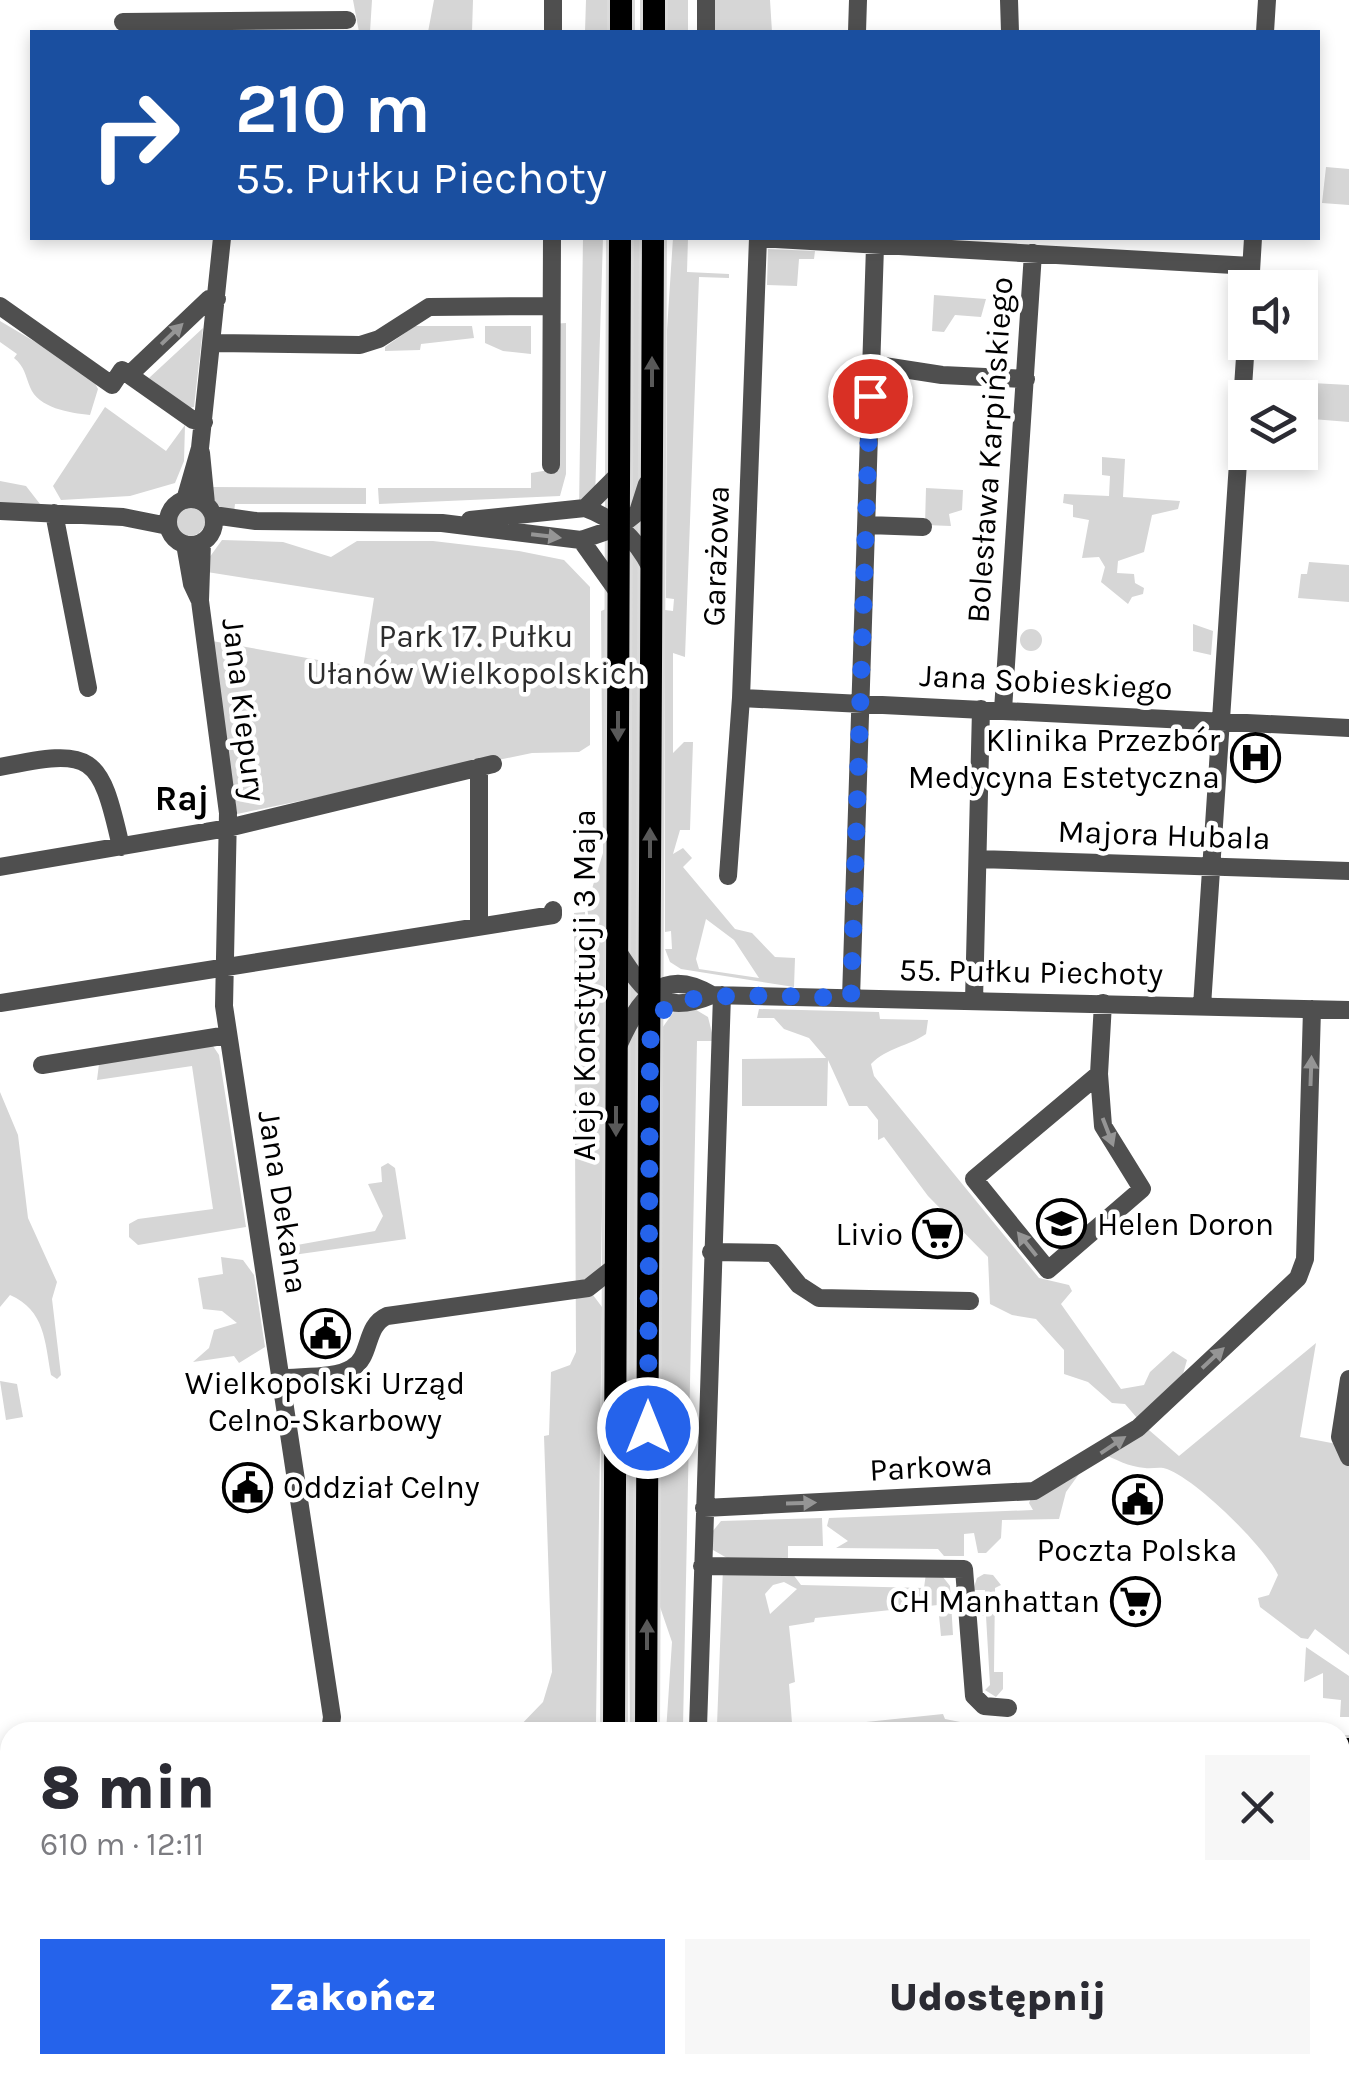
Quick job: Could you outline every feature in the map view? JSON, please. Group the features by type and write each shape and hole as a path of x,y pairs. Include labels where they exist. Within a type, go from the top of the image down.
{"main road":[{"path":"621,0 621,30"},
{"path":"654,0 654,30"},
{"name":"Aleje Konstytucji 3 Maja","path":"614,1722 620,240"},
{"name":"Aleje Konstytucji 3 Maja","path":"646,1722 650,1041 659,999 650,941 653,240"}],"street":[{"path":"124,0 123,27 347,20"},
{"path":"553,0 553,30"},
{"path":"706,0 706,30"},
{"path":"858,0 858,30"},
{"path":"1009,0 1010,30"},
{"path":"1266,30 1267,0"},
{"path":"222,240 200,448 174,512 172,536 204,527 256,521 442,523 581,540 619,528 638,512 652,470"},
{"path":"551,465 552,240"},
{"name":"Garażowa","path":"728,876 741,698 758,240"},
{"path":"787,240 875,246 958,243 1033,253 1252,266"},
{"path":"1252,270 1253,240"},
{"path":"851,998 875,246"},
{"name":"Bolesława Karpińskiego","path":"1003,710 1033,253"},
{"path":"121,376 209,299 217,298"},
{"path":"0,306 193,420 204,422"},
{"path":"212,343 360,345 378,339 429,307 552,306"},
{"path":"1202,1006 1245,360"},
{"path":"871,364 942,375 1026,379"},
{"name":"Jana Kiepury","path":"200,448 204,527 192,584 200,601 228,828"},
{"path":"585,508 619,474"},
{"path":"442,523 585,508 638,544 652,569"},
{"path":"0,511 123,517 174,512 204,527"},
{"path":"54,513 88,688"},
{"path":"867,525 922,527"},
{"path":"581,540 619,594"},
{"name":"Jana Sobieskiego","path":"741,698 1349,728"},
{"path":"974,1000 981,709"},
{"path":"0,767 61,754 79,758 103,783 120,847"},
{"path":"0,866 228,828 486,766 480,924"},
{"name":"Jana Dekana","path":"228,828 223,966 228,1035 333,1722"},
{"name":"Majora Hubala","path":"978,859 1349,871"},
{"path":"0,1003 553,915 553,910"},
{"path":"616,1049 634,1012 678,983 660,966 650,941"},
{"path":"618,952 659,999"},
{"name":"55. Pułku Piechoty","path":"678,983 717,995"},
{"path":"698,1722 717,995"},
{"name":"55. Pułku Piechoty","path":"659,999 717,995 1349,1010"},
{"path":"1099,1074 974,1180 1048,1270 1142,1189 1140,1180 1105,1133 1099,1074 1103,1003"},
{"name":"Parkowa","path":"704,1508 1034,1492 1142,1424 1298,1278 1305,1259 1312,1009"},
{"path":"42,1065 228,1035"},
{"path":"711,1252 772,1253 806,1291 826,1299 970,1301"},
{"path":"279,1378 355,1367 376,1323 387,1316 588,1288 616,1266"},
{"path":"588,1288 616,1309"},
{"path":"1349,1379 1340,1437 1349,1457"},
{"path":"702,1566 964,1569 974,1696 984,1706 1008,1708"}],"green space":[{"path":"353,0 372,0 370,30 359,30"},
{"path":"434,0 473,0 472,30 428,30"},
{"path":"586,0 610,0 609,30 585,30"},
{"path":"667,0 688,0 688,30 667,30"},
{"path":"706,0 770,0 772,30 706,30"},
{"path":"1326,167 1349,169 1349,205 1322,203"},
{"path":"583,240 603,240 595,499 579,509"},
{"path":"631,240 644,240 636,1722 630,1722 623,1048"},
{"path":"673,240 688,240 687,272 729,274 729,278 699,277 685,657 673,653 673,753 684,742 693,742 690,830 680,830 673,854 683,848 692,858 683,867 735,929 752,933 775,957 795,958 794,987 681,969 670,962 665,949 672,949 671,931 665,932 665,610 673,611 674,599 666,598 667,330","holes":["706,919 734,940 759,978 699,969 696,959"]},
{"path":"768,249 815,251 814,259 799,259 797,286 767,285"},
{"path":"934,295 986,299 981,317 955,315 944,332 932,331"},
{"path":"0,321 91,375 98,389 90,415 56,408 34,394 23,368 14,358 17,354 0,342"},
{"path":"566,323 566,474 560,496 379,504 378,488 531,488 531,473 549,470 551,324"},
{"path":"415,326 472,326 474,338 421,344 420,350 385,351 385,347"},
{"path":"485,326 531,326 531,354 503,351 485,343"},
{"path":"203,328 194,407 189,408 149,378"},
{"path":"1318,383 1349,385 1349,422 1318,419"},
{"path":"105,407 166,451 185,425 184,461 175,483 130,496 61,500 53,486"},
{"path":"1102,457 1125,459 1123,497 1180,501 1178,509 1152,515 1144,552 1118,561 1117,573 1134,574 1135,583 1144,588 1143,594 1132,597 1128,604 1101,582 1105,567 1099,557 1082,558 1089,520 1073,517 1073,505 1063,503 1064,494 1109,496 1110,476 1102,475"},
{"path":"0,481 26,486 40,504 0,503"},
{"path":"209,487 366,488 366,504 235,504 234,512 216,510"},
{"path":"926,488 963,490 962,510 949,514 951,526 925,525"},
{"path":"190,506 201,510 205,521 201,532 190,536 179,532 175,521 179,510"},
{"name":"Park 17. Pułku Ułanów Wielkopolskich","path":"222,540 283,542 331,557 357,541 433,541 564,560 590,587 590,745 579,752 532,753 237,814 212,641 363,668 374,598 207,572 209,558"},
{"path":"1309,562 1349,565 1349,602 1298,598 1301,574 1307,574"},
{"path":"606,609 607,936 590,934 587,905 603,853 601,611"},
{"path":"1193,624 1213,631 1211,655 1193,651"},
{"path":"1027,629 1035,629 1042,640 1035,651 1027,651 1020,644 1020,636"},
{"path":"585,912 586,942 607,941 601,1266 593,1295 602,1307 596,1722 524,1722 543,1702 552,1672 544,1436 549,1435 551,1372 570,1365 576,1352 574,913"},
{"path":"693,1008 708,1017 714,1041 697,1041 683,1722 667,1722 672,1642 658,1601 660,1031 675,1010"},
{"path":"759,1009 879,1012 880,1019 928,1020 926,1034 871,1064 874,1076 1039,1278 1069,1285 1072,1291 1061,1304 1121,1389 1144,1385 1150,1372 1173,1351 1187,1360 1183,1374 1137,1418 1125,1404 1112,1403 1088,1382 1064,1374 1064,1350 1036,1319 1012,1315 990,1304 988,1257 928,1196 884,1137 878,1140 878,1120 867,1106 849,1106 828,1060 827,1106 742,1106 742,1059 826,1058 809,1038 784,1029 774,1018 757,1018"},
{"path":"213,1046 219,1055 246,1227 138,1245 129,1237 129,1224 138,1219 213,1209 192,1066 97,1080 99,1064"},
{"path":"0,1092 18,1135 28,1218 57,1282 52,1299 61,1375 57,1379 51,1375 45,1339 30,1309 10,1295 0,1307"},
{"path":"388,1163 395,1168 406,1239 293,1255 297,1245 375,1231 383,1216 368,1184 382,1182 381,1167"},
{"path":"221,1257 243,1260 254,1275 265,1347 239,1363 234,1356 193,1362 209,1348 214,1330 237,1323 222,1311 203,1309 198,1278 223,1274"},
{"path":"1316,1343 1300,1437 1342,1445 1349,1455 1349,1655 1315,1629 1308,1639 1301,1638 1260,1607 1258,1598 1269,1595 1278,1575 1245,1532 1195,1486 1167,1469 1133,1466 1101,1453 1142,1424 1179,1456"},
{"path":"0,1381 17,1384 23,1417 6,1420"},
{"path":"1079,1474 1066,1492 1059,1519 1002,1520 1001,1538 986,1553 978,1553 974,1533 964,1534 964,1556 944,1556 938,1549 836,1548 848,1541 827,1526 829,1518 1033,1510 1029,1503 1034,1491"},
{"path":"822,1518 823,1546 788,1546 788,1558 727,1558 713,1550 712,1532 721,1521"},
{"path":"786,1565 801,1585 924,1588 926,1573 943,1577 950,1586 953,1635 941,1636 938,1605 815,1618 814,1622 789,1626 795,1682 789,1684 792,1722 717,1722 723,1567","holes":["784,1582 797,1589 770,1614 765,1594 773,1585"]},
{"path":"993,1575 1001,1585 995,1588 994,1672 1003,1672 1003,1689 996,1697 985,1690 990,1685 986,1616 977,1616 976,1605 985,1604 985,1590 973,1590 977,1578"},
{"path":"1306,1647 1349,1676 1349,1717 1340,1717 1341,1700 1323,1698 1323,1673 1304,1682"},
{"path":"943,1714 945,1719 960,1722 866,1722"}],"place":[{"name":"Klinika Przezbór Medycyna Estetyczna","path":"1255,758"},
{"name":"Helen Doron","path":"1062,1224"},
{"name":"Livio","path":"938,1234"},
{"name":"Wielkopolski Urząd Celno-Skarbowy","path":"325,1333"},
{"name":"Oddział Celny","path":"248,1487"},
{"name":"Poczta Polska","path":"1137,1500"},
{"name":"CH Manhattan","path":"1135,1601"}],"district":[{"name":"Raj","path":"182,798"}],"route":[{"path":"648,1428 650,1041 660,1014 670,1004 712,995 851,998 870,396"}]}
